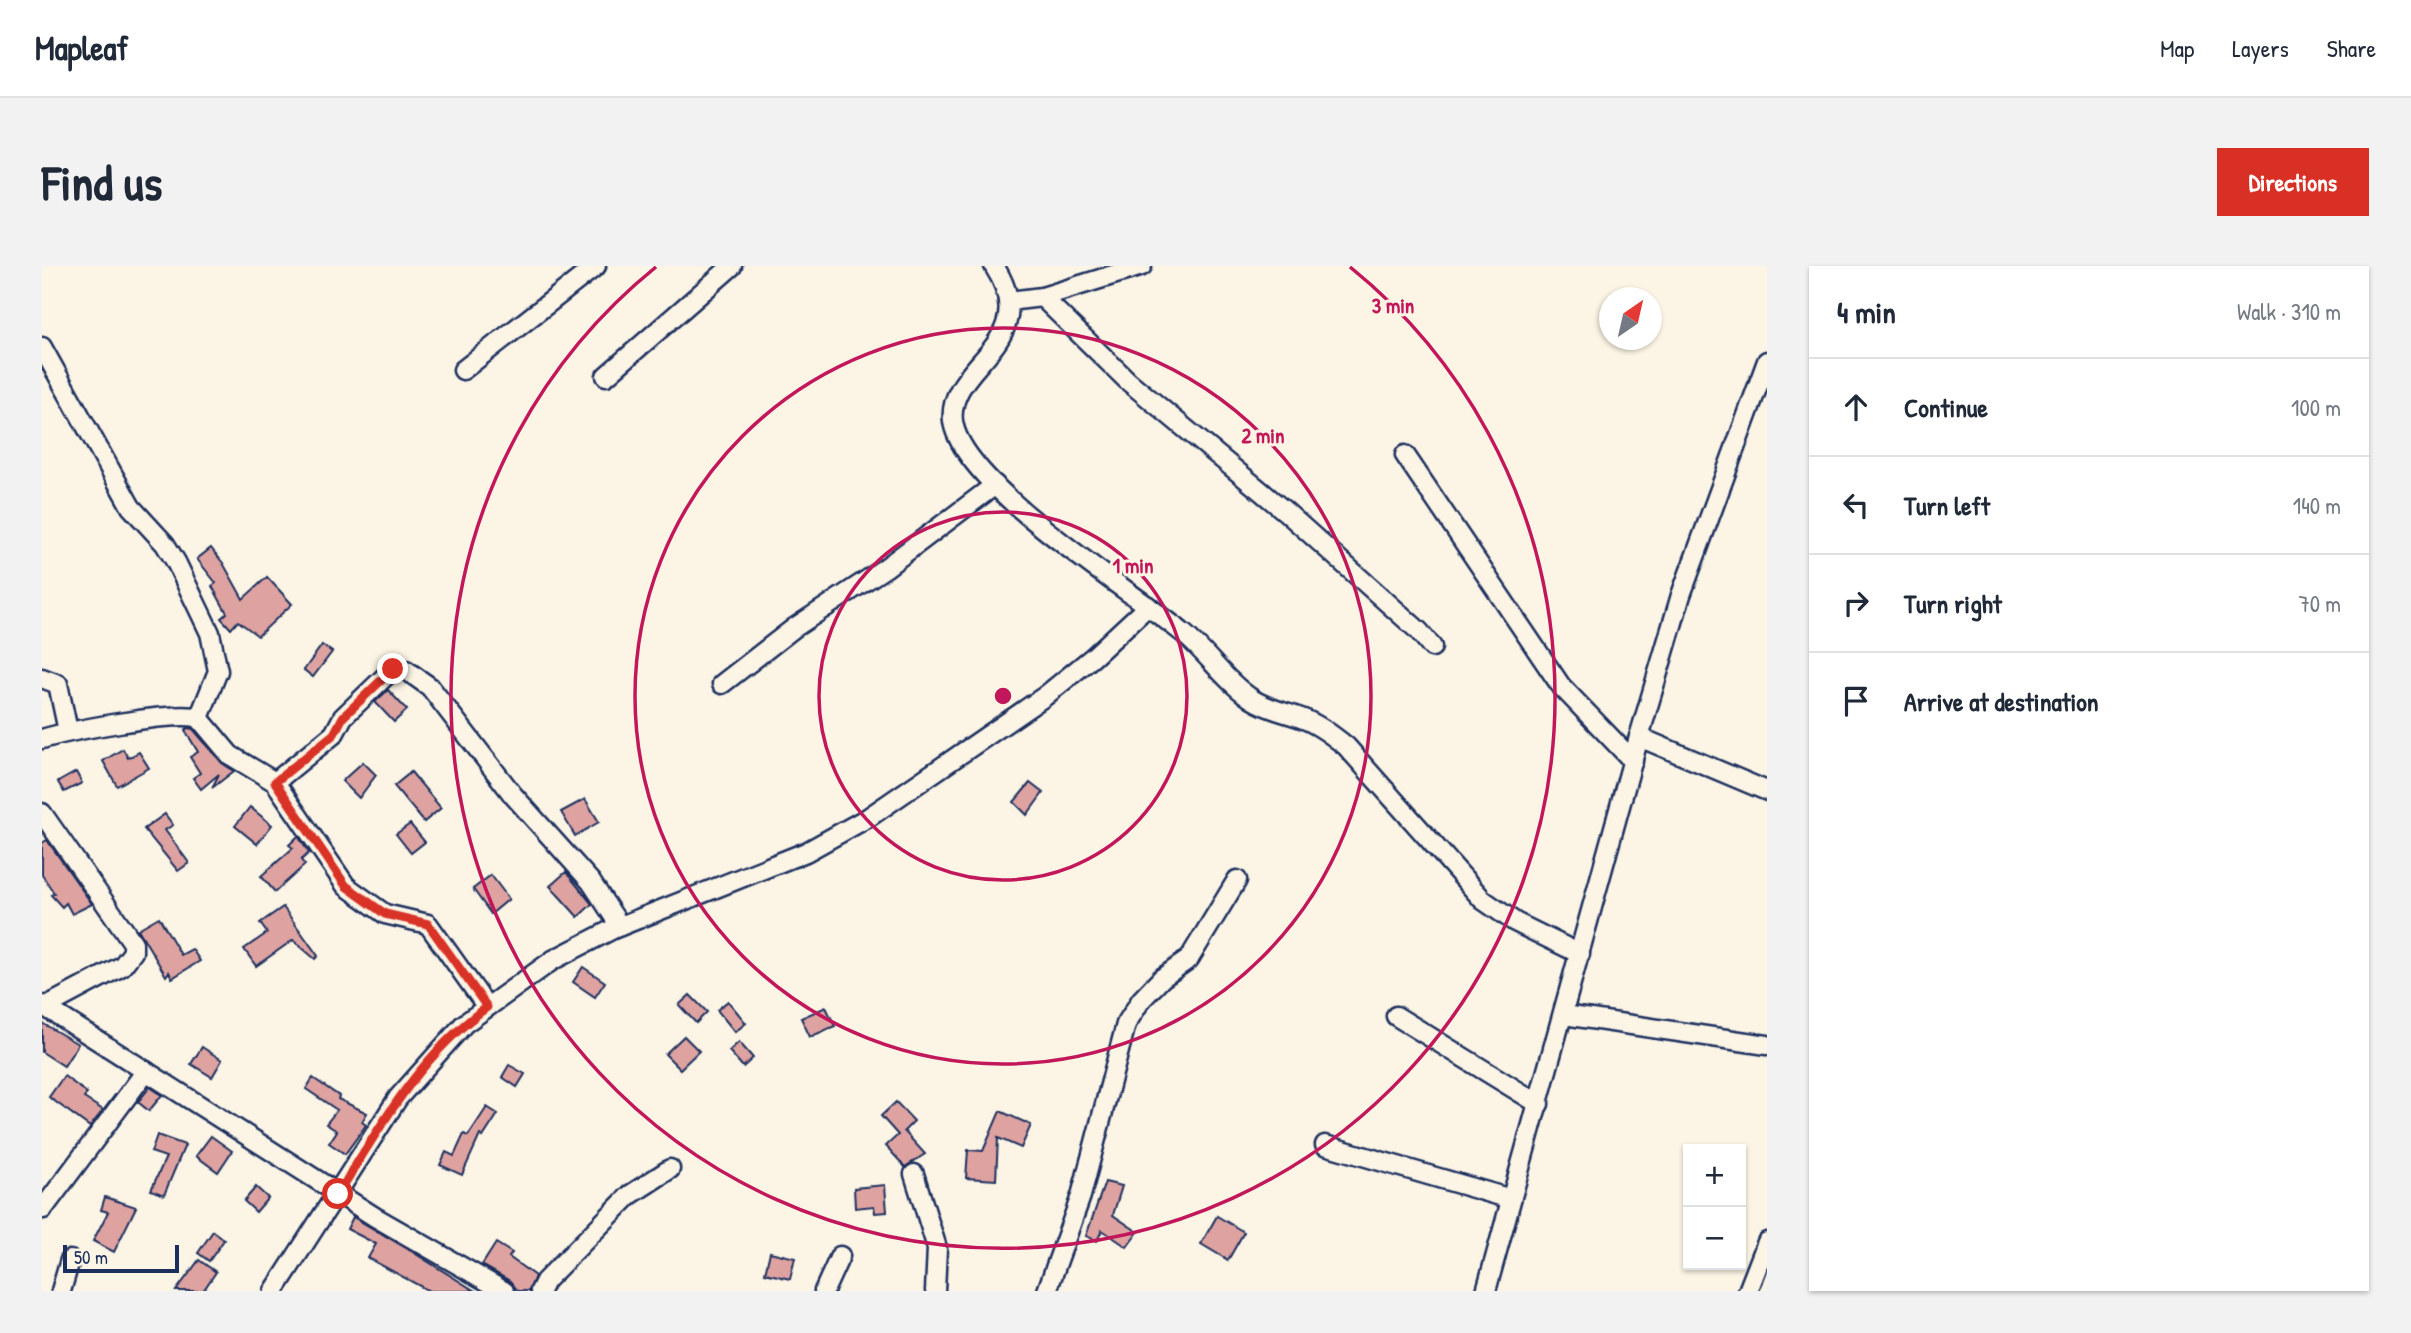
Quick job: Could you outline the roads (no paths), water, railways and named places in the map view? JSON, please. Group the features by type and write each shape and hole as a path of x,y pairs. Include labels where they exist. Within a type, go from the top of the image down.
{"street":[{"path":"463,370 596,266"},
{"path":"994,266 1008,301 1006,323 999,342 961,390 953,420 958,438 972,460 1011,502 1148,606 1212,659 1252,699 1323,729 1346,746 1483,900 1515,922 1580,954"},
{"path":"1008,301 1042,297 1142,266"},
{"path":"606,376 725,268"},
{"path":"1042,297 1128,382 1286,512 1419,631 1432,647"},
{"path":"42,347 131,507 164,544 176,562 210,633 218,671 199,718"},
{"path":"1486,1291 1639,737 1681,595 1765,370"},
{"path":"1405,454 1561,685 1633,761"},
{"path":"722,684 794,628 867,581 995,485"},
{"path":"274,1291 404,1089 464,1024 553,960 620,926 759,873 806,852 869,817 1045,696 1093,657 1148,606"},
{"path":"275,782 334,734 343,717 393,669 406,670 430,687 513,795 591,882 620,926"},
{"path":"42,678 58,684 68,731"},
{"path":"42,739 68,731 180,715 199,718 230,755 275,782 346,886 385,914 428,924 487,1007"},
{"path":"1639,737 1767,791"},
{"path":"42,813 133,943 133,953 122,966 44,1006"},
{"path":"1047,1291 1081,1196 1126,1024 1141,1000 1162,978 1189,959 1237,880"},
{"path":"44,1006 338,1194 504,1291"},
{"path":"1564,1015 1767,1045"},
{"path":"1396,1016 1539,1104"},
{"path":"43,1209 146,1071"},
{"path":"1325,1145 1511,1199"},
{"path":"540,1291 545,1281 630,1195 670,1169"},
{"path":"914,1174 937,1248 935,1291"},
{"path":"1748,1291 1767,1242"},
{"path":"824,1291 840,1256"},
{"path":"61,1291 71,1259"}]}
